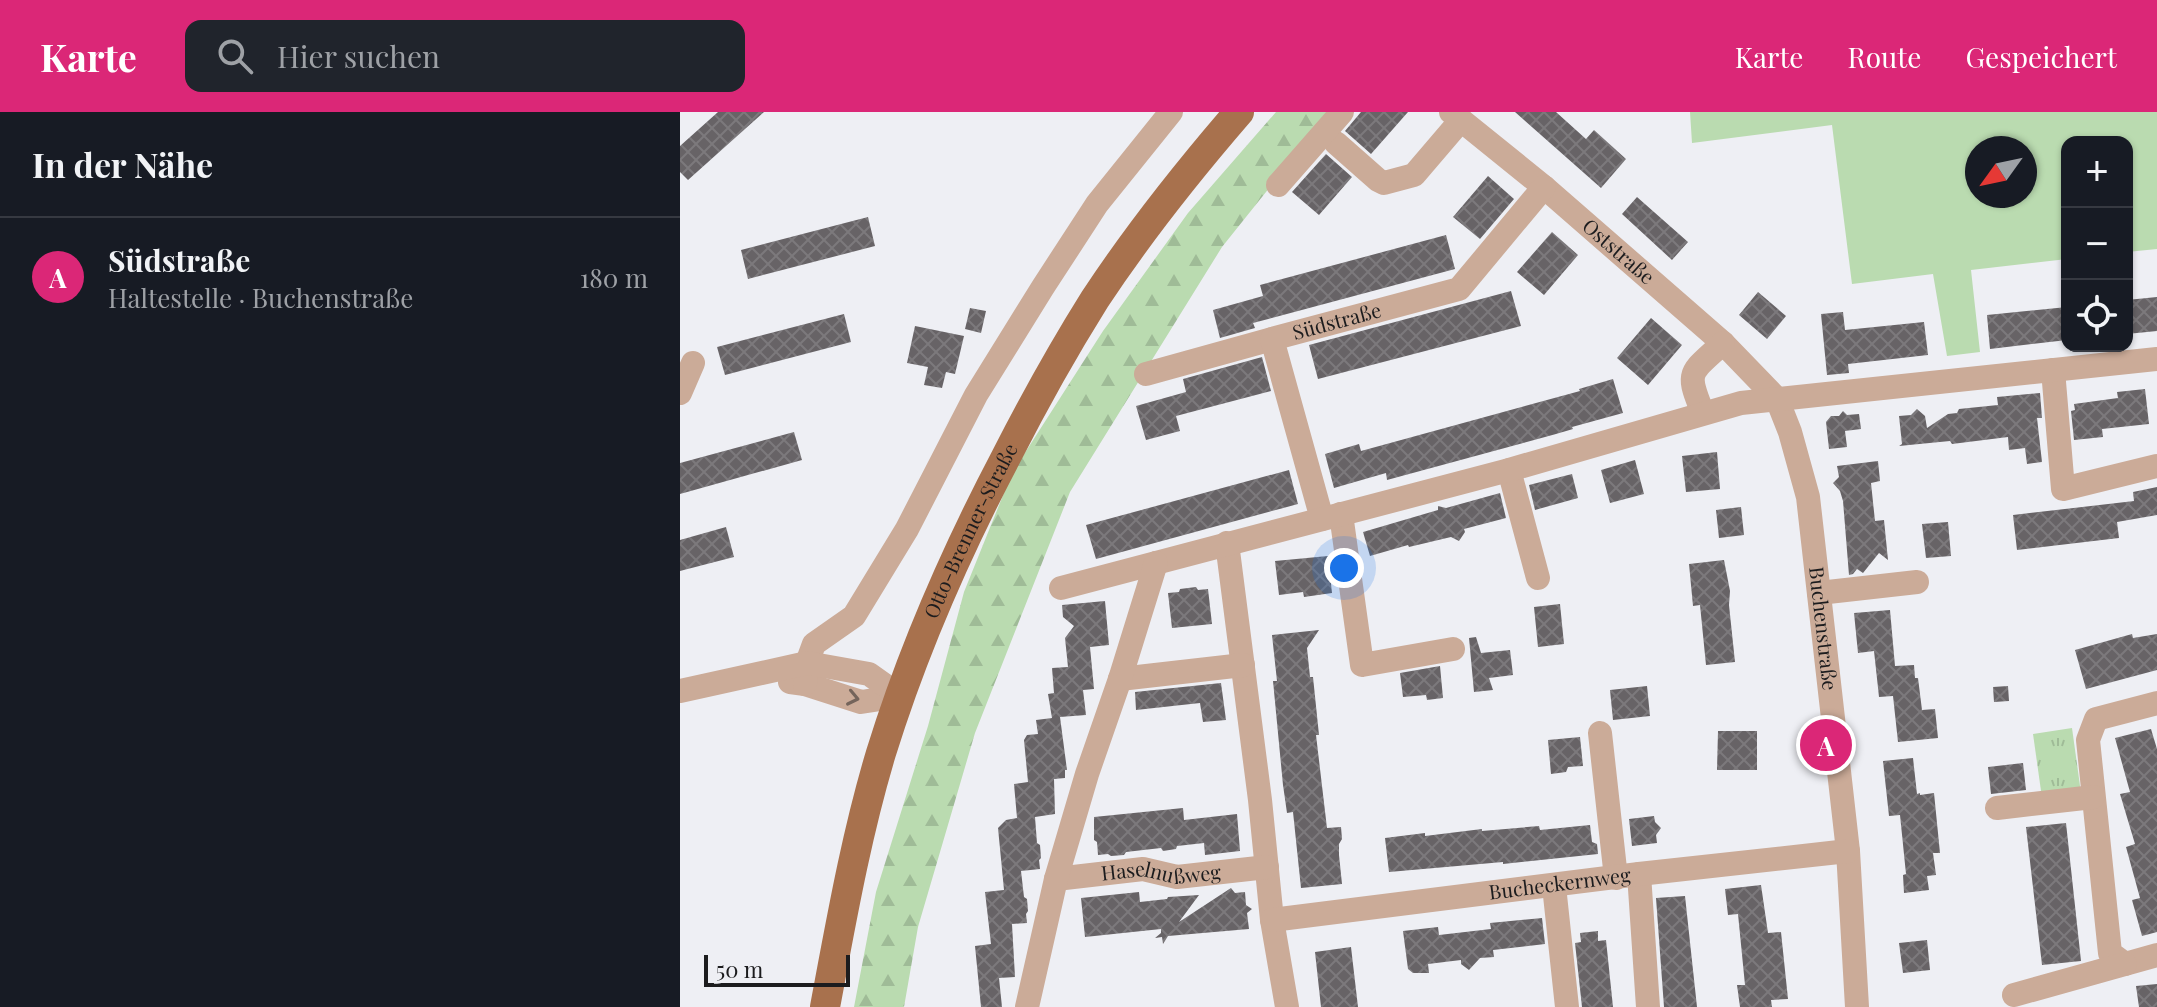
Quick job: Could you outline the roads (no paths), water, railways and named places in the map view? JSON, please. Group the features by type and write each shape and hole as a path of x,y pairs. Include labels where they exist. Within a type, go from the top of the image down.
{"main road":[{"name":"Otto-Brenner-Straße","path":"825,1007 847,885 881,754 936,600 1034,403 1096,299 1232,114"}],"street":[{"path":"806,674 814,644 854,616 907,529 976,395 1043,287 1097,204 1171,112"},
{"path":"1278,185 1342,112"},
{"path":"1336,143 1384,183 1414,175 1456,116"},
{"name":"Oststraße","path":"1456,116 1544,187 1723,343 1777,399"},
{"name":"Südstraße","path":"1146,374 1459,289 1544,187"},
{"name":"Südstraße","path":"1272,339 1332,517 1362,665 1453,649"},
{"path":"1703,413 1691,385 1693,373 1723,343"},
{"path":"1061,588 1509,470 1741,403 2157,359"},
{"path":"680,393 693,363"},
{"path":"2053,370 2052,490 2157,466"},
{"name":"Buchenstraße","path":"1777,399 1790,432 1808,497 1848,851 1857,1007"},
{"path":"1509,470 1538,578"},
{"path":"1227,543 1272,920 1287,1007"},
{"path":"1027,1007 1056,879 1156,563"},
{"path":"1819,593 1917,582"},
{"path":"1120,679 1243,665"},
{"path":"680,691 751,675 869,674 900,696"},
{"path":"2125,964 2110,953 2088,740 2096,719 2157,703"},
{"path":"1600,733 1648,1007"},
{"path":"1997,808 2093,797"},
{"name":"Bucheckernweg","path":"1272,920 1848,851"},
{"name":"Haselnußweg","path":"1056,879 1143,869 1177,877 1267,867"},
{"path":"1554,886 1567,1007"},
{"path":"2014,995 2157,955"}],"place":[{"name":"Südstraße","path":"1826,745"}]}
